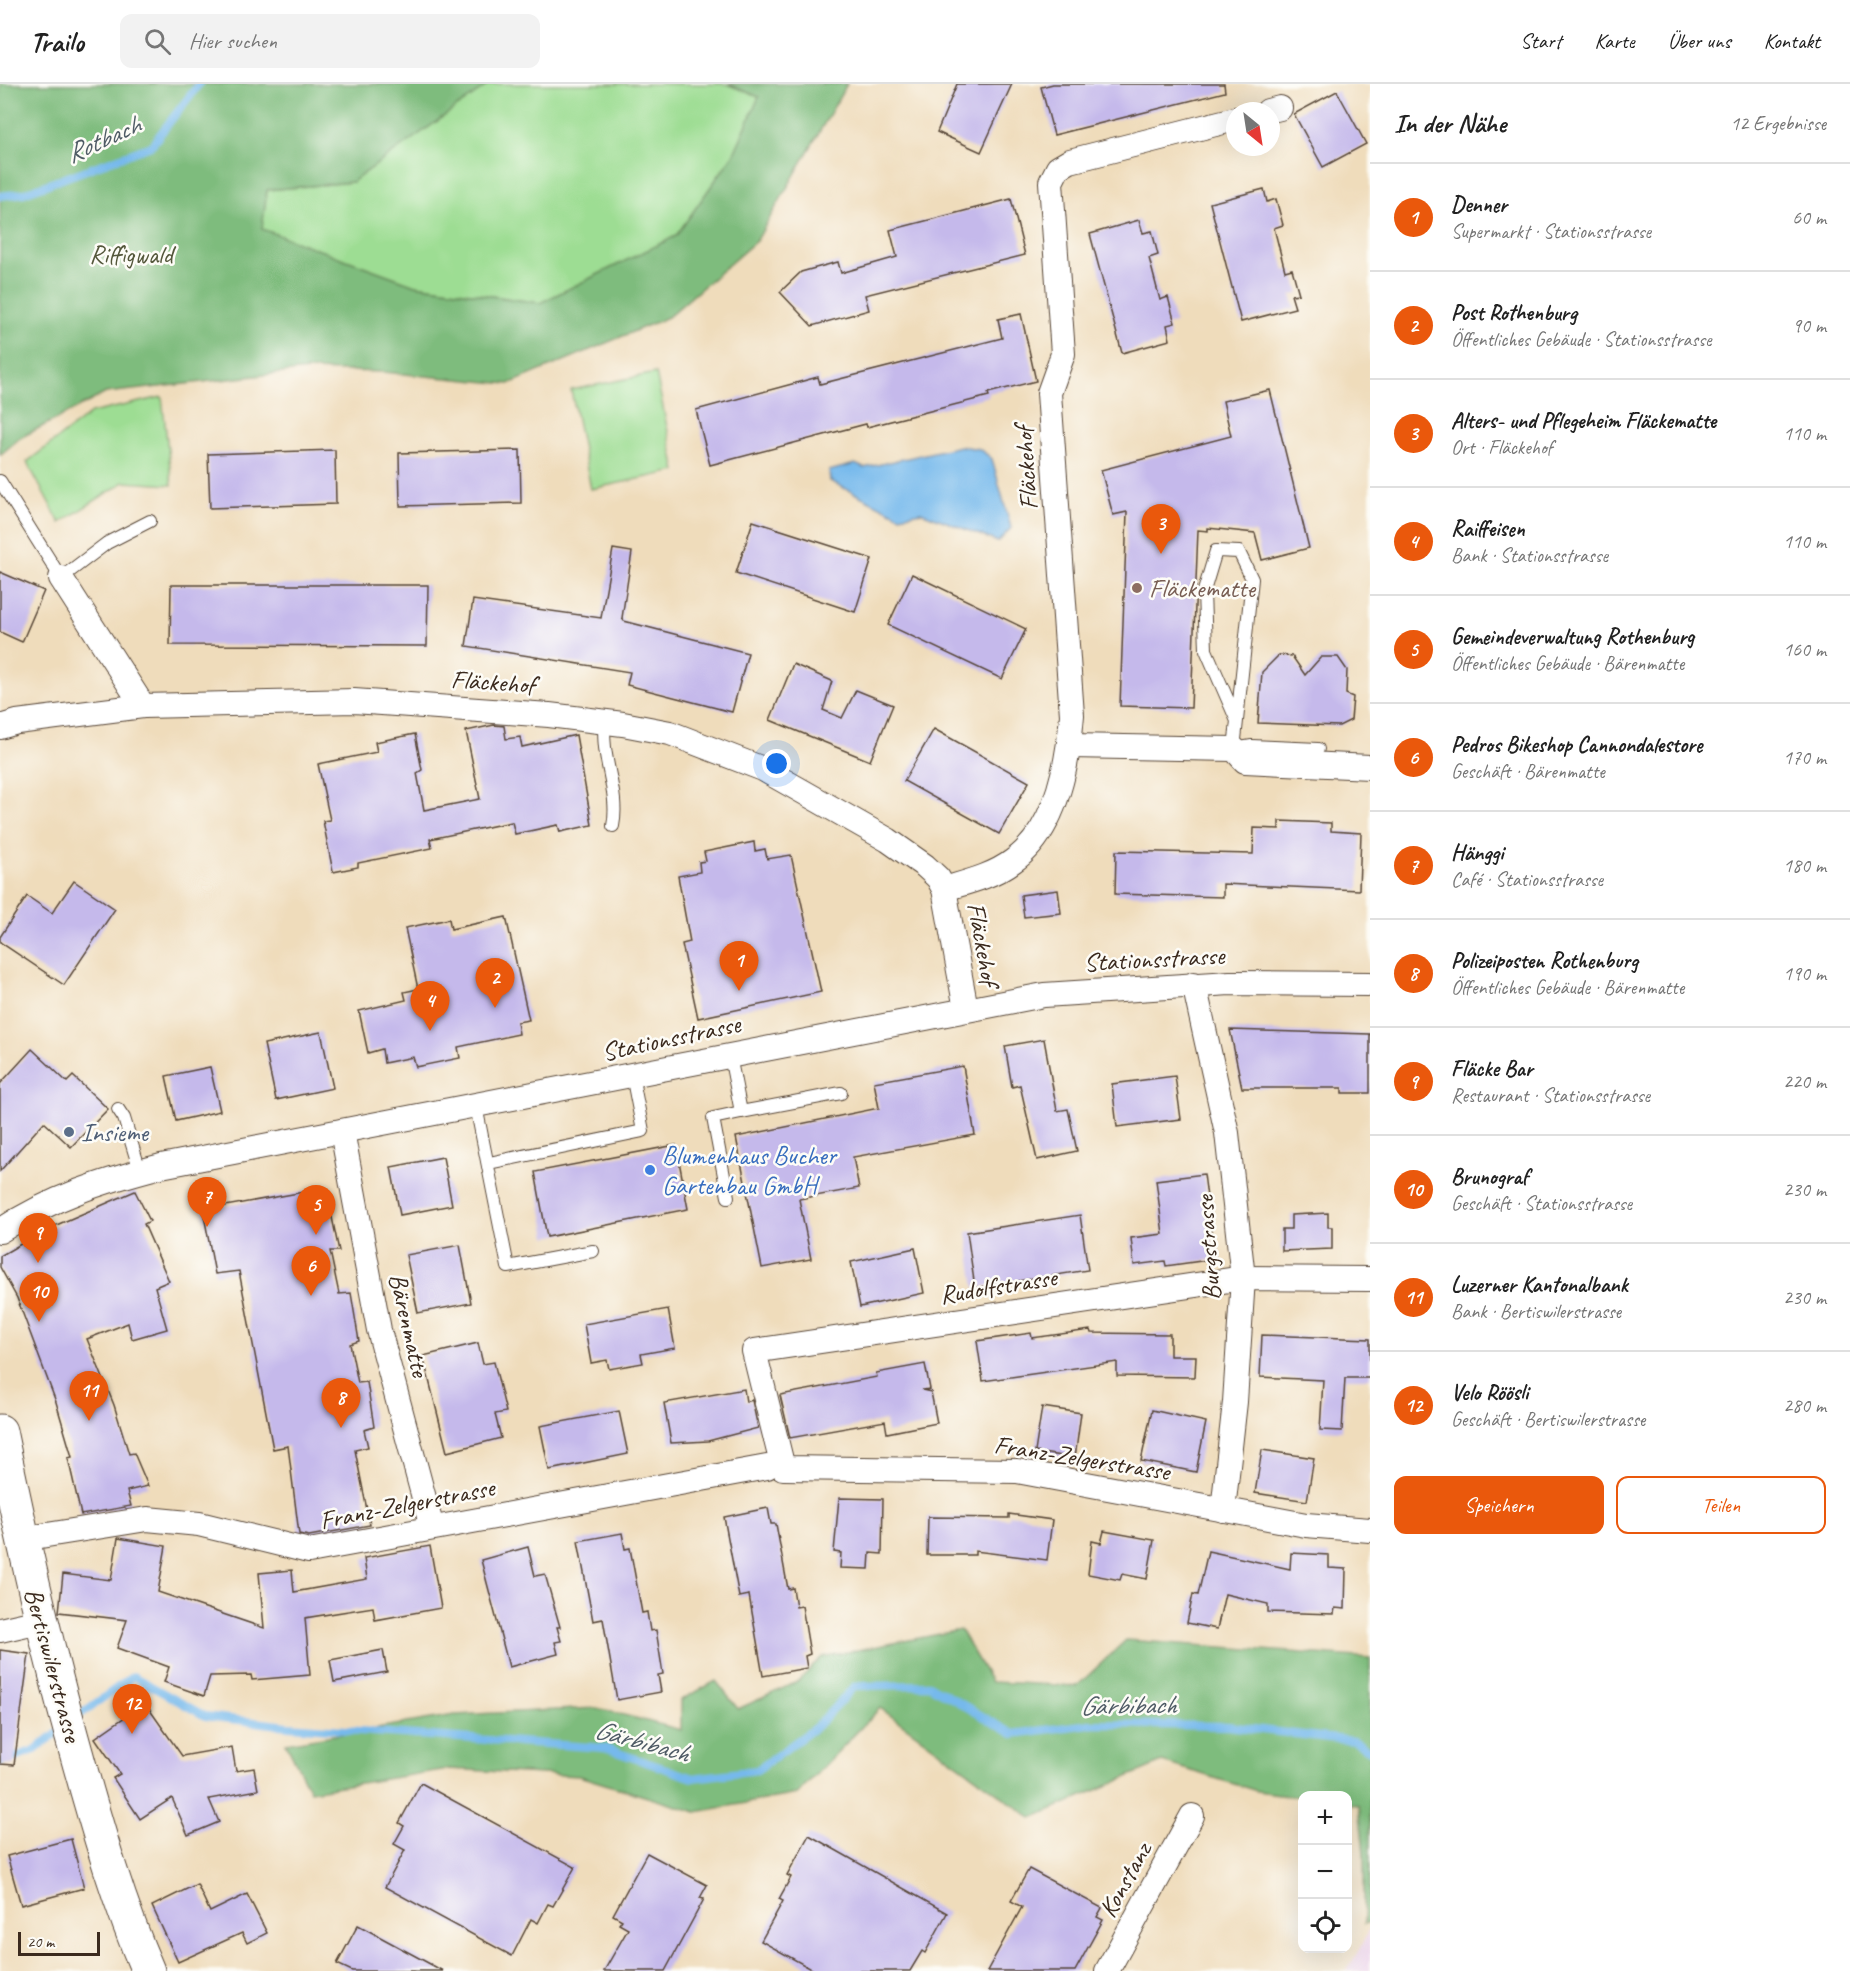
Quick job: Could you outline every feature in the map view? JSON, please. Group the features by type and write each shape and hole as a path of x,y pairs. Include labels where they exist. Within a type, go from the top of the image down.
{"main road":[{"name":"Bertiswilerstrasse","path":"0,1431 40,1621 63,1707 96,1823 126,1915 148,1971"}],"street":[{"name":"Fläckehof","path":"944,889 996,871 1012,863 1031,846 1053,807 1070,746 1072,715 1049,393 1063,354 1051,182 1058,168 1070,161 1226,121"},
{"path":"61,578 143,706"},
{"name":"Fläckehof","path":"0,727 17,722 143,706 354,701 549,715 670,734 763,768 888,840 938,878 944,889 966,1010"},
{"path":"1070,746 1234,749 1245,760 1370,767"},
{"name":"Stationsstrasse","path":"0,1231 68,1194 140,1171 1044,995 1194,984 1329,981 1370,984"},
{"name":"Burgstrasse","path":"1194,984 1227,1133 1243,1278 1235,1402 1222,1510"},
{"name":"Bärenmatte","path":"342,1131 379,1330 432,1528"},
{"name":"Rudolfstrasse","path":"775,1468 754,1352 1243,1278 1370,1279"},
{"name":"Franz-Zelgerstrasse","path":"22,1539 147,1519 199,1524 309,1551 775,1468 1017,1472 1306,1526 1370,1530"},
{"path":"0,1630 40,1621"},
{"name":"Konstanz","path":"1107,1971 1192,1816"}],"lane":[{"path":"0,481 61,578 107,543 150,521"},
{"path":"1237,721 1206,650 1204,591 1216,551 1239,552 1252,579 1237,721 1234,749 1252,746 1318,749"},
{"path":"605,722 603,738 614,801 613,826"},
{"path":"730,1056 741,1112"},
{"path":"489,1162 643,1131 632,1076"},
{"path":"728,1197 713,1118 841,1093"},
{"path":"476,1106 489,1162 508,1267 593,1251"},
{"path":"118,1108 124,1118 140,1171"}],"shaded area":[{"path":"1370,1929 1370,1971 1347,1971"}],"green space":[{"name":"Riffigwald","path":"0,84 489,84 352,182 267,190 262,229 415,285 540,303 676,236 734,154 759,97 727,84 847,84 757,240 668,317 509,384 383,372 308,370 106,393 20,438 0,455"},
{"path":"489,84 727,84 759,97 734,154 676,236 540,303 415,285 261,229 267,190 352,182"},
{"path":"656,373 676,471 591,489 571,390"},
{"path":"162,397 172,485 124,482 60,523 27,462 91,413"},
{"path":"960,1630 991,1682 1077,1686 1126,1640 1370,1658 1370,1922 1364,1924 1364,1854 1359,1805 1352,1804 1352,1791 1298,1791 1298,1796 1257,1791 1162,1762 1032,1818 880,1708 797,1794 696,1812 579,1776 448,1769 310,1791 286,1743 455,1715 597,1708 681,1730 681,1700 716,1681 738,1709 799,1681 822,1657"}],"water":[{"path":"960,446 980,449 992,459 1011,528 998,542 921,512 900,516 830,481 829,471 855,464 864,468"}],"building":[{"path":"957,84 1012,84 981,152 937,132"},
{"path":"1053,84 1224,84 1225,92 1054,135 1041,87"},
{"path":"1337,91 1366,144 1323,167 1294,114"},
{"path":"1264,189 1267,202 1276,199 1283,225 1274,228 1285,271 1292,269 1299,294 1291,295 1295,308 1241,322 1210,203"},
{"path":"1011,199 1025,255 865,295 869,310 812,326 780,292 801,272 838,262 841,273 897,257 890,230"},
{"path":"1139,220 1143,233 1152,231 1158,255 1149,258 1160,300 1168,297 1175,323 1167,325 1170,340 1122,353 1090,234"},
{"path":"1021,314 1036,381 988,393 989,396 867,427 866,424 710,465 696,410 818,377 820,384 1002,338 998,319"},
{"path":"1270,390 1309,548 1262,560 1255,533 1208,528 1208,531 1198,530 1191,708 1120,706 1127,512 1113,515 1101,470 1231,436 1223,401"},
{"path":"335,450 336,504 210,508 208,454"},
{"path":"520,450 521,503 400,506 399,453"},
{"path":"753,521 872,559 855,612 736,573"},
{"path":"613,549 632,552 622,618 624,621 748,653 732,712 627,685 630,672 466,646 473,600 601,618"},
{"path":"0,572 44,591 22,642 0,632"},
{"path":"912,574 1026,629 1002,679 888,625"},
{"path":"171,585 428,585 427,646 170,645"},
{"path":"1279,655 1292,656 1305,675 1321,657 1338,657 1347,670 1346,694 1353,697 1351,720 1339,726 1258,723 1262,672"},
{"path":"793,664 832,681 823,710 842,718 856,690 893,705 870,761 770,720"},
{"path":"494,725 504,726 506,739 520,737 522,747 576,735 592,825 560,832 558,825 515,834 512,822 430,839 432,848 358,863 358,867 333,872 323,821 330,820 318,764 377,752 375,742 415,734 422,770 417,773 424,810 480,799 466,731"},
{"path":"934,729 1029,782 999,834 904,781"},
{"path":"1279,821 1331,823 1331,831 1361,833 1359,890 1223,884 1223,897 1115,894 1116,851 1253,854 1254,828 1279,829"},
{"path":"754,842 755,851 765,849 767,859 791,855 821,992 698,1018 682,944 690,942 678,876 700,872 699,862 706,861 704,852"},
{"path":"74,881 115,909 64,985 0,942 0,937 27,896 52,913"},
{"path":"1058,890 1061,913 1024,917 1021,895"},
{"path":"506,917 529,1020 517,1022 519,1034 458,1047 460,1058 416,1067 413,1057 384,1063 382,1049 368,1053 359,1011 406,1000 404,992 418,989 405,928 449,919 451,929"},
{"path":"1230,1030 1370,1034 1370,1093 1342,1093 1342,1088 1242,1088"},
{"path":"321,1032 333,1088 276,1100 264,1044"},
{"path":"1044,1039 1057,1111 1068,1109 1077,1151 1037,1160 1020,1085 1012,1087 1005,1046"},
{"path":"32,1049 67,1082 73,1076 108,1109 71,1147 44,1122 0,1171 0,1084"},
{"path":"963,1066 975,1135 853,1157 859,1188 799,1199 811,1259 762,1268 736,1137 879,1108 874,1082"},
{"path":"210,1067 220,1111 176,1121 166,1076"},
{"path":"1175,1076 1181,1119 1117,1127 1112,1084"},
{"path":"676,1145 688,1209 547,1237 535,1172"},
{"path":"443,1157 452,1205 400,1215 391,1167"},
{"path":"1204,1174 1215,1259 1166,1266 1165,1261 1134,1265 1131,1238 1163,1234 1156,1180"},
{"path":"326,1188 339,1251 330,1251 339,1294 351,1293 359,1341 350,1344 358,1383 367,1382 374,1427 364,1430 368,1447 355,1450 370,1525 309,1536 299,1534 288,1446 273,1449 239,1271 215,1274 203,1210"},
{"path":"135,1191 150,1221 144,1224 169,1281 155,1287 167,1329 132,1339 128,1323 87,1339 114,1405 129,1454 134,1453 148,1486 127,1491 131,1506 81,1515 68,1458 72,1457 56,1402 17,1298 0,1267 0,1256 45,1230"},
{"path":"1328,1213 1328,1227 1332,1227 1332,1249 1282,1251 1282,1229 1291,1229 1291,1215"},
{"path":"1080,1215 1088,1270 975,1288 967,1232"},
{"path":"460,1245 471,1303 418,1313 406,1255"},
{"path":"915,1248 924,1293 860,1307 851,1262"},
{"path":"668,1309 675,1348 641,1354 643,1363 609,1369 607,1360 591,1363 584,1324"},
{"path":"1090,1330 1091,1333 1170,1334 1170,1356 1196,1356 1195,1377 1117,1376 1117,1362 983,1381 977,1341 1031,1333 1032,1338"},
{"path":"1262,1335 1370,1339 1370,1378 1345,1378 1342,1431 1320,1430 1323,1380 1260,1377"},
{"path":"478,1343 483,1364 494,1362 506,1412 495,1414 501,1438 447,1452 423,1356"},
{"path":"925,1364 930,1389 922,1390 931,1392 937,1423 887,1433 885,1421 790,1438 780,1395 877,1377 876,1373"},
{"path":"744,1389 746,1402 752,1400 758,1428 708,1441 671,1443 664,1403"},
{"path":"1042,1407 1081,1413 1075,1458 1035,1452"},
{"path":"1152,1410 1206,1422 1196,1472 1141,1461"},
{"path":"619,1411 628,1454 549,1470 540,1426"},
{"path":"1262,1450 1314,1458 1307,1501 1255,1493"},
{"path":"839,1498 883,1499 882,1554 870,1553 869,1569 840,1568 841,1553 834,1552"},
{"path":"768,1508 771,1524 776,1524 788,1589 793,1588 796,1607 802,1606 810,1654 805,1656 807,1668 763,1676 749,1595 739,1597 724,1517"},
{"path":"1009,1514 1052,1520 1047,1560 975,1551 975,1555 927,1555 928,1517 1009,1518"},
{"path":"1104,1531 1154,1540 1147,1579 1122,1574 1120,1580 1088,1574 1092,1541 1101,1543"},
{"path":"622,1533 625,1549 630,1548 642,1613 647,1612 650,1631 656,1630 663,1674 658,1675 661,1692 617,1700 603,1619 593,1621 578,1541"},
{"path":"118,1538 166,1546 158,1592 264,1628 259,1573 292,1570 294,1592 367,1579 364,1558 430,1546 441,1608 375,1620 373,1607 305,1618 310,1675 252,1680 251,1675 210,1676 204,1696 164,1682 169,1667 117,1648 127,1620 59,1612 63,1574 111,1580"},
{"path":"528,1547 535,1576 545,1574 560,1627 557,1627 561,1641 555,1642 558,1654 509,1667 481,1560"},
{"path":"1208,1551 1290,1569 1291,1553 1329,1555 1329,1568 1346,1569 1345,1609 1335,1608 1334,1614 1268,1612 1268,1604 1225,1594 1217,1629 1187,1623 1193,1594 1198,1595"},
{"path":"0,1650 29,1654 14,1765 0,1764"},
{"path":"383,1650 387,1672 334,1682 330,1660"},
{"path":"145,1703 182,1756 232,1747 236,1771 254,1768 258,1790 209,1799 219,1822 188,1835 172,1798 140,1819 113,1778 120,1774 95,1738"},
{"path":"421,1783 575,1867 553,1906 548,1904 538,1923 531,1919 512,1956 385,1887 405,1850 394,1844 404,1826 399,1823"},
{"path":"809,1835 947,1913 925,1953 922,1951 910,1971 815,1971 761,1941 783,1901 779,1899 791,1877 787,1875"},
{"path":"71,1839 84,1888 21,1905 7,1856"},
{"path":"647,1853 707,1885 700,1898 704,1899 665,1971 604,1971 628,1929 619,1924 622,1920 613,1915"},
{"path":"1029,1869 1102,1908 1097,1917 1103,1920 1075,1971 987,1971 1022,1907 1011,1901"},
{"path":"197,1884 210,1912 247,1894 267,1933 247,1943 242,1933 178,1962 152,1906"},
{"path":"358,1925 443,1971 352,1971 337,1964"}],"waterway":[{"name":"Rotbach","path":"0,196 24,193 151,146 199,84"},
{"name":"Gärbibach","path":"74,1719 133,1676 205,1716 288,1726 604,1748 693,1778 757,1770 816,1727 855,1686 929,1685 1013,1734 1090,1724 1228,1726 1354,1741 1370,1751"},
{"name":"Gärbibach","path":"0,1762 35,1750 62,1729"}],"place":[{"name":"Alters- und Pflegeheim Fläckematte","path":"1161,554"},
{"name":"Fläckematte","path":"1137,588"},
{"name":"Denner","path":"739,991"},
{"name":"Post Rothenburg","path":"495,1008"},
{"name":"Raiffeisen","path":"430,1031"},
{"name":"Insieme","path":"69,1132"},
{"name":"Blumenhaus Bucher Gartenbau GmbH","path":"650,1170"},
{"name":"Hänggi","path":"207,1227"},
{"name":"Gemeindeverwaltung Rothenburg","path":"316,1235"},
{"name":"Fläcke Bar","path":"38,1263"},
{"name":"Pedros Bikeshop Cannondalestore","path":"311,1296"},
{"name":"Brunograf","path":"39,1322"},
{"name":"Luzerner Kantonalbank","path":"89,1421"},
{"name":"Polizeiposten Rothenburg","path":"341,1428"},
{"name":"Velo Röösli","path":"132,1734"}]}
